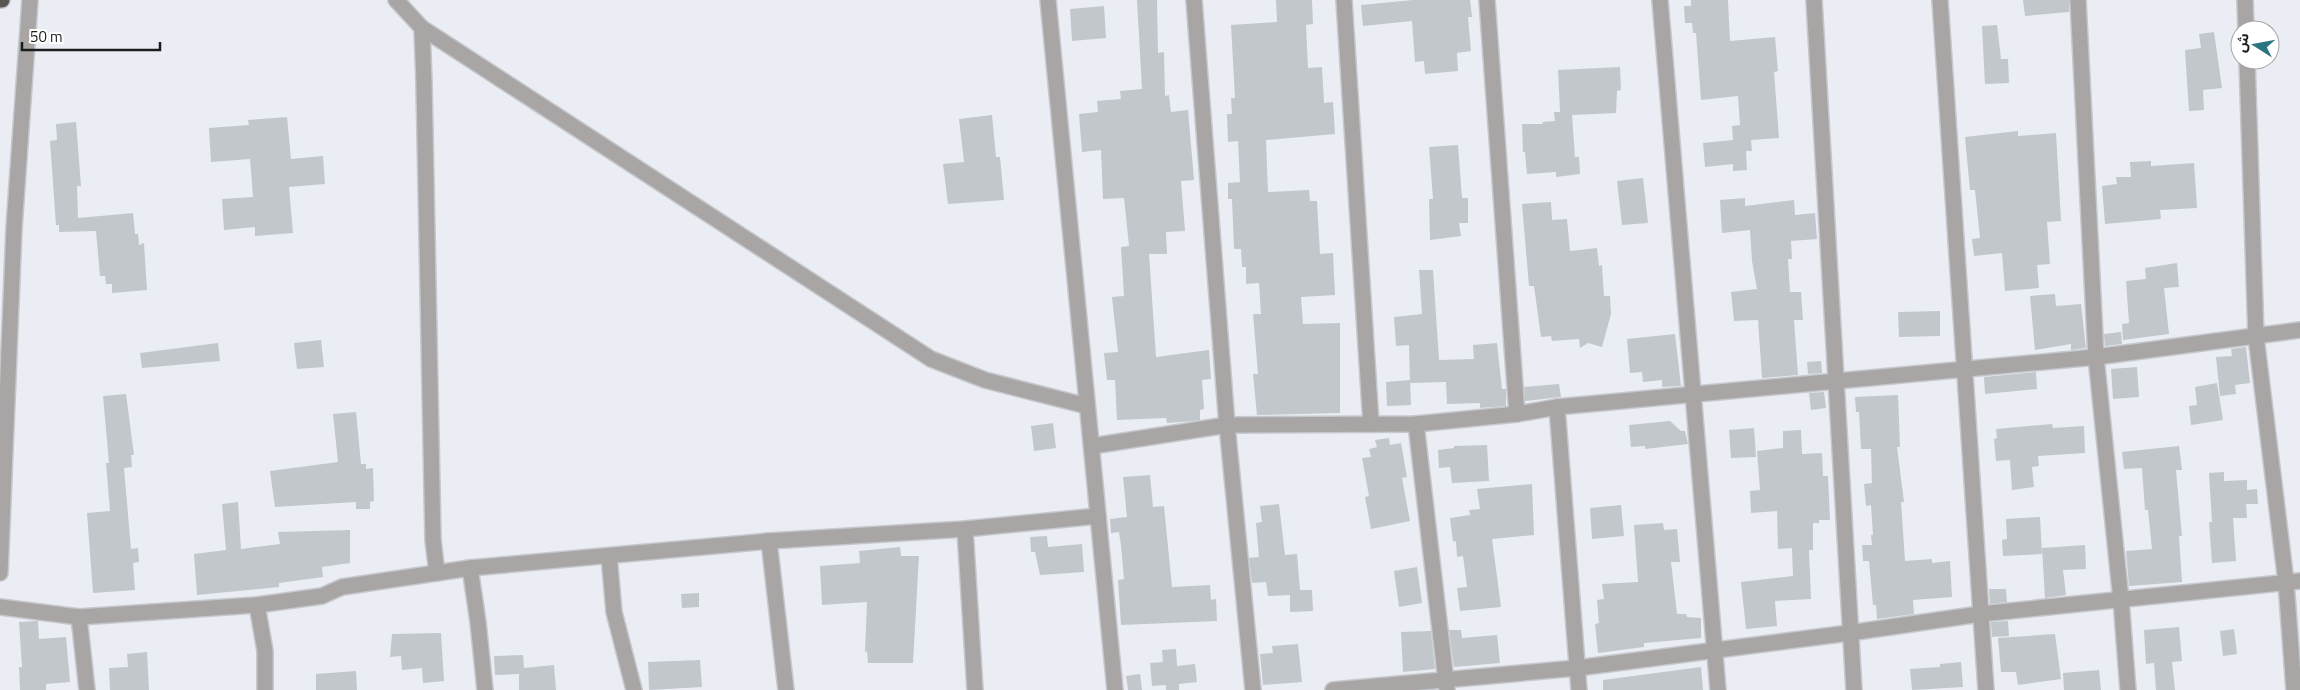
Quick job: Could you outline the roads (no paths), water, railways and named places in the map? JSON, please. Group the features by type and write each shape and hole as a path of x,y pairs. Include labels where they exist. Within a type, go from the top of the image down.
{"street":[{"path":"0,574 7,229 30,0"},
{"path":"396,0 422,28 932,359 985,380 1087,406"},
{"path":"1048,0 1115,690"},
{"path":"1194,0 1227,425 1253,690"},
{"path":"1344,0 1372,424"},
{"path":"1488,0 1517,414"},
{"path":"1660,0 1718,690"},
{"path":"1814,0 1849,633 1854,690"},
{"path":"1940,0 1986,690"},
{"path":"2078,0 2096,357 2122,600 2128,690"},
{"path":"2245,0 2246,20"},
{"path":"422,28 433,540 437,573"},
{"path":"2247,70 2256,337 2293,582 2294,690"},
{"path":"1092,446 1227,425 1416,424 1517,414 1557,407 1694,396 1965,368 2096,357 2300,330"},
{"path":"1557,407 1579,690"},
{"path":"1416,424 1447,686"},
{"path":"0,607 80,617 257,605 322,596 342,587 470,568 769,541 966,529 1098,516"},
{"path":"966,529 975,690"},
{"path":"769,541 786,690"},
{"path":"609,556 614,612 634,690"},
{"path":"470,568 485,690"},
{"path":"1333,690 1447,686 1980,614 2293,582"},
{"path":"257,605 265,651 266,690"},
{"path":"80,617 87,690"}]}
